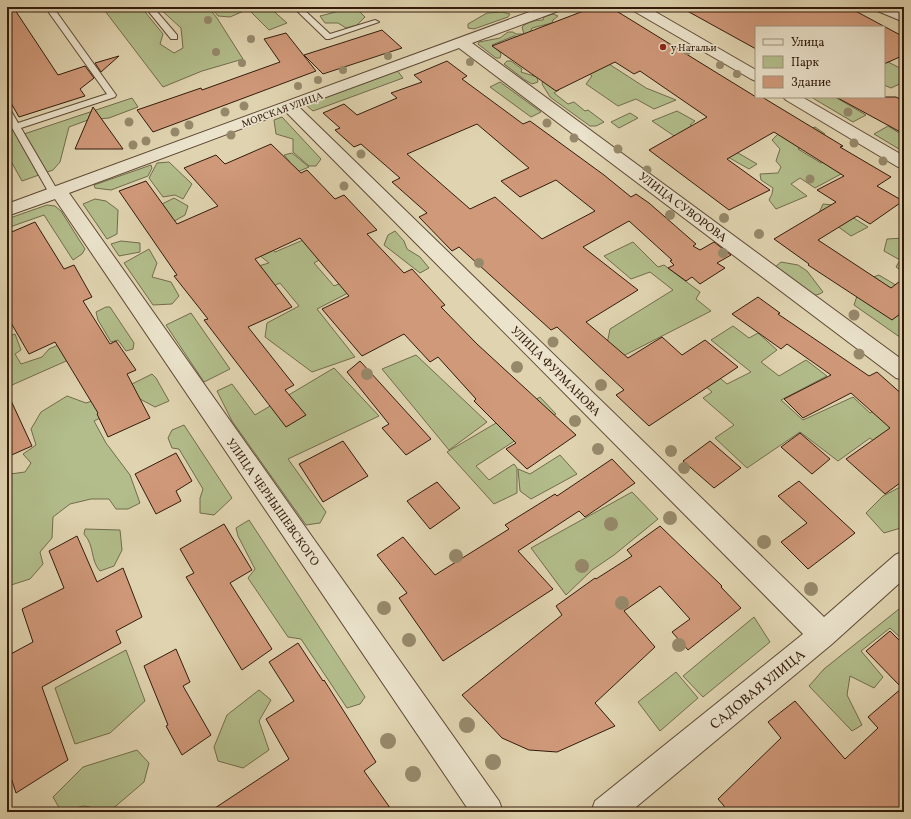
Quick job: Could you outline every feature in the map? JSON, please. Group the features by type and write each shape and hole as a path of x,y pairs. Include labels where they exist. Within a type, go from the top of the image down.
{"street":[{"name":"МОРСКАЯ УЛИЦА","path":"7,210 556,7"},
{"path":"637,7 755,75"},
{"path":"880,7 904,18"},
{"name":"УЛИЦА СУВОРОВА","path":"462,43 904,372"},
{"path":"793,98 904,163"},
{"name":"УЛИЦА ФУРМАНОВА","path":"289,106 823,635"},
{"name":"УЛИЦА ЧЕРНЫШЕВСКОГО","path":"57,192 488,812"},
{"name":"САДОВАЯ УЛИЦА","path":"606,812 823,635 904,563"}],"lane":[{"path":"16,127 112,95 49,7"},
{"path":"149,7 174,37"},
{"path":"297,7 329,37 375,22"},
{"path":"7,111 57,192"}],"green space":[{"path":"102,7 141,7 163,34 160,44 174,53 183,48 181,28 158,7 208,7 217,18 243,59 202,71 163,87"},
{"path":"211,7 243,7 246,10 230,17 218,16"},
{"path":"246,7 269,7 287,23 269,30"},
{"path":"355,7 365,17 357,25 346,28 338,23 325,23 320,16"},
{"path":"502,12 510,14 508,17 474,29 468,28 468,24 487,13"},
{"path":"553,14 558,16 552,23 532,28 530,33 519,37 514,36 492,45 500,52 500,58 496,58 478,44 479,42 500,38 508,32 524,34 522,27 524,25 537,20 543,20 544,17"},
{"path":"595,55 646,88 676,100 654,109 636,99 618,106 586,84 592,76 579,66"},
{"path":"885,60 904,70 904,82 891,88 885,85"},
{"path":"507,61 511,61 522,69 521,72 537,77 538,82 532,84 525,80 504,64"},
{"path":"396,69 403,78 313,111 306,105"},
{"path":"543,80 559,90 554,93 568,104 574,102 585,111 588,110 604,122 596,126 590,126 550,97 542,84"},
{"path":"500,82 541,112 531,117 490,87"},
{"path":"132,98 138,107 109,118 88,120 69,127 60,162 53,170 22,181 7,154 7,104 24,134"},
{"path":"813,98 837,98 866,115 853,122"},
{"path":"677,111 695,121 690,125 757,164 749,169 719,152 707,158 652,121"},
{"path":"630,113 638,118 619,128 611,122"},
{"path":"282,117 321,159 316,166 309,166 293,152 293,139 276,134 274,120"},
{"path":"888,126 904,136 904,152 874,134"},
{"path":"785,127 798,134 815,127 825,134 798,149 821,163 833,158 841,174 815,188 800,178 791,184 807,196 776,209 769,200 773,188 761,180 760,174 778,173 781,167 776,161 780,149 772,140"},
{"path":"292,153 309,167 259,188 273,170 290,162 284,155"},
{"path":"169,162 192,184 183,199 175,195 163,197 149,178 157,163"},
{"path":"151,165 152,168 148,176 111,190 95,188 94,185"},
{"path":"174,198 188,206 185,215 164,227 160,205"},
{"path":"95,199 106,201 118,210 117,234 107,239 83,204"},
{"path":"823,204 833,205 868,227 851,236 819,213"},
{"path":"47,205 55,206 61,211 85,249 82,254 73,260 44,215 7,228 7,219"},
{"path":"248,224 275,252 308,238 326,256 314,263 334,286 366,272 348,293 317,309 355,357 312,372 265,337 267,323 299,306 280,283 238,302 241,271 269,263 253,250"},
{"path":"395,231 404,241 407,249 420,257 429,268 420,273 384,245 388,235"},
{"path":"904,238 904,272 896,267 900,260 884,251 887,239"},
{"path":"121,241 140,243 140,252 119,256 111,244"},
{"path":"633,242 658,267 664,265 700,292 696,299 711,311 621,357 607,344 610,329 673,290 650,272 631,279 604,256"},
{"path":"149,249 157,263 152,277 171,282 179,296 172,304 153,305 124,263"},
{"path":"781,262 798,265 807,271 823,292 817,295 810,295 797,288 774,268"},
{"path":"879,275 904,290 904,340 854,305 862,281"},
{"path":"106,307 110,307 134,343 133,349 126,351 118,340 111,342 98,320 96,312"},
{"path":"191,313 230,369 204,382 166,325"},
{"path":"733,326 749,338 758,333 777,350 761,362 779,376 806,360 827,376 781,400 803,420 853,397 870,413 875,410 904,433 897,461 870,438 838,461 800,432 747,468 715,438 734,425 703,398 712,392 678,362 691,354 727,384 751,372 711,340"},
{"path":"15,334 21,350 15,354 21,364 42,357 49,349 65,342 73,358 12,385 7,381 7,337"},
{"path":"416,355 487,422 449,450 382,369"},
{"path":"334,368 379,416 288,459 326,512 320,523 306,525 232,421 217,391 232,384 255,415"},
{"path":"152,374 156,378 169,401 155,407 140,399 94,421 106,443 130,475 140,503 128,509 116,509 109,499 91,499 70,504 53,517 52,538 40,552 43,564 30,579 11,585 7,573 7,478 10,474 25,472 31,463 23,454 36,445 31,429 41,412 67,396 86,403 112,394"},
{"path":"540,397 556,414 476,466 489,480 514,464 517,468 517,493 494,504 447,452"},
{"path":"184,425 232,498 214,515 200,513 200,498 203,489 179,449 172,448 168,438 172,430"},
{"path":"560,455 577,474 531,499 520,491 518,469 530,474"},
{"path":"904,485 904,527 884,533 866,513 883,496"},
{"path":"632,492 658,519 614,555 592,570 566,595 531,548"},
{"path":"249,520 365,697 360,704 347,708 301,639 288,637 248,578 255,569 238,536 236,528"},
{"path":"85,529 120,530 122,550 114,566 100,571 95,562 90,543 84,534"},
{"path":"899,609 904,613 904,641 890,628 861,651 883,677 874,688 850,676 847,695 862,725 852,731 809,686 824,669"},
{"path":"754,617 770,642 703,697 683,676"},
{"path":"126,650 145,701 110,733 75,744 55,688"},
{"path":"676,672 698,698 660,731 638,702"},
{"path":"259,690 271,700 259,721 269,750 243,768 218,761 214,747 227,715"},
{"path":"137,750 149,763 144,782 110,811 84,806 61,811 53,797 83,767"}],"building":[{"path":"7,7 13,7 58,75 85,66 94,78 80,89 85,96 19,117 7,96"},
{"path":"594,7 610,7 755,96 755,98 764,98 843,146 840,147 891,177 877,186 903,201 870,224 857,216 818,240 891,288 904,278 904,311 892,320 808,265 809,264 774,239 836,202 817,190 844,176 774,132 727,159 770,190 729,210 649,150 707,117 640,71 634,74 615,62 556,91 492,46"},
{"path":"680,7 848,7 883,26 755,26 755,48"},
{"path":"885,27 904,37 904,55 885,64"},
{"path":"382,30 402,48 323,74 304,55"},
{"path":"286,33 316,71 153,132 137,110 201,88 202,90 280,62 264,39"},
{"path":"119,56 101,72 95,63"},
{"path":"447,61 467,76 462,79 523,124 530,121 604,175 631,197 636,194 649,203 696,244 693,246 700,250 714,242 731,255 717,263 725,268 700,284 692,277 686,281 668,268 674,265 670,261 672,260 629,221 583,247 638,290 586,322 628,358 662,337 682,355 705,340 738,367 649,426 616,395 624,390 557,327 551,330 459,247 452,251 419,217 427,213 392,182 400,178 361,144 354,147 335,130 340,128 323,113 344,104 357,115 397,98 391,93 422,82 414,75","holes":["477,124 529,168 501,181 520,197 556,180 595,211 542,239 495,197 470,209 407,154"]},
{"path":"896,97 904,101 904,134 838,98"},
{"path":"93,107 123,149 75,149"},
{"path":"271,144 301,173 307,170 335,199 344,195 377,230 367,234 404,273 412,269 445,305 441,307 477,344 576,435 527,469 506,449 516,443 474,401 476,399 438,357 430,362 404,334 362,356 322,309 349,296 300,238 255,259 292,307 248,327 294,385 285,390 306,415 286,427 204,320 208,319 174,276 177,275 119,191 146,181 177,224 218,206 184,168 216,155 225,164"},
{"path":"35,222 64,269 74,265 92,297 83,301 110,344 116,341 136,370 127,374 150,418 108,437 97,414 98,413 55,342 29,354 7,316 7,234"},
{"path":"758,297 780,313 778,314 869,376 877,372 904,396 904,480 885,494 846,459 890,428 851,393 803,418 784,399 831,375 787,344 781,349 732,314"},
{"path":"360,361 431,439 406,455 382,428 389,424 347,372"},
{"path":"7,392 32,446 7,457"},
{"path":"800,433 830,459 812,474 781,447"},
{"path":"343,441 368,476 323,502 299,464"},
{"path":"710,441 741,468 714,488 683,461"},
{"path":"176,453 192,481 176,491 181,501 156,514 135,474"},
{"path":"612,459 635,483 585,517 579,511 518,551 553,589 443,661 399,598 407,593 377,555 403,537 435,575 509,529 505,525 555,494 557,496"},
{"path":"799,481 855,533 808,569 781,542 807,523 778,496"},
{"path":"437,482 460,508 430,529 407,501"},
{"path":"224,524 252,570 230,583 272,649 242,670 186,577 194,573 180,549"},
{"path":"660,526 722,586 721,587 741,608 688,650 672,632 690,619 660,586 624,611 655,647 595,703 615,726 557,752 529,750 502,738 462,695 562,615 556,606 595,578 596,579 632,556 627,550"},
{"path":"77,536 97,582 123,568 142,617 116,631 121,643 42,687 68,760 16,793 7,765 7,656 33,642 22,609 64,588 49,551"},
{"path":"890,631 904,645 904,812 729,812 718,799 781,738 768,722 795,701 845,759 878,728 868,717 902,688 866,651"},
{"path":"298,643 323,681 324,680 376,762 364,771 393,812 209,812 289,759 266,719 294,701 269,662"},
{"path":"176,649 190,682 183,686 211,735 182,755 166,726 168,725 144,666"}],"place":[{"name":"у Натальи","path":"663,47"}]}
